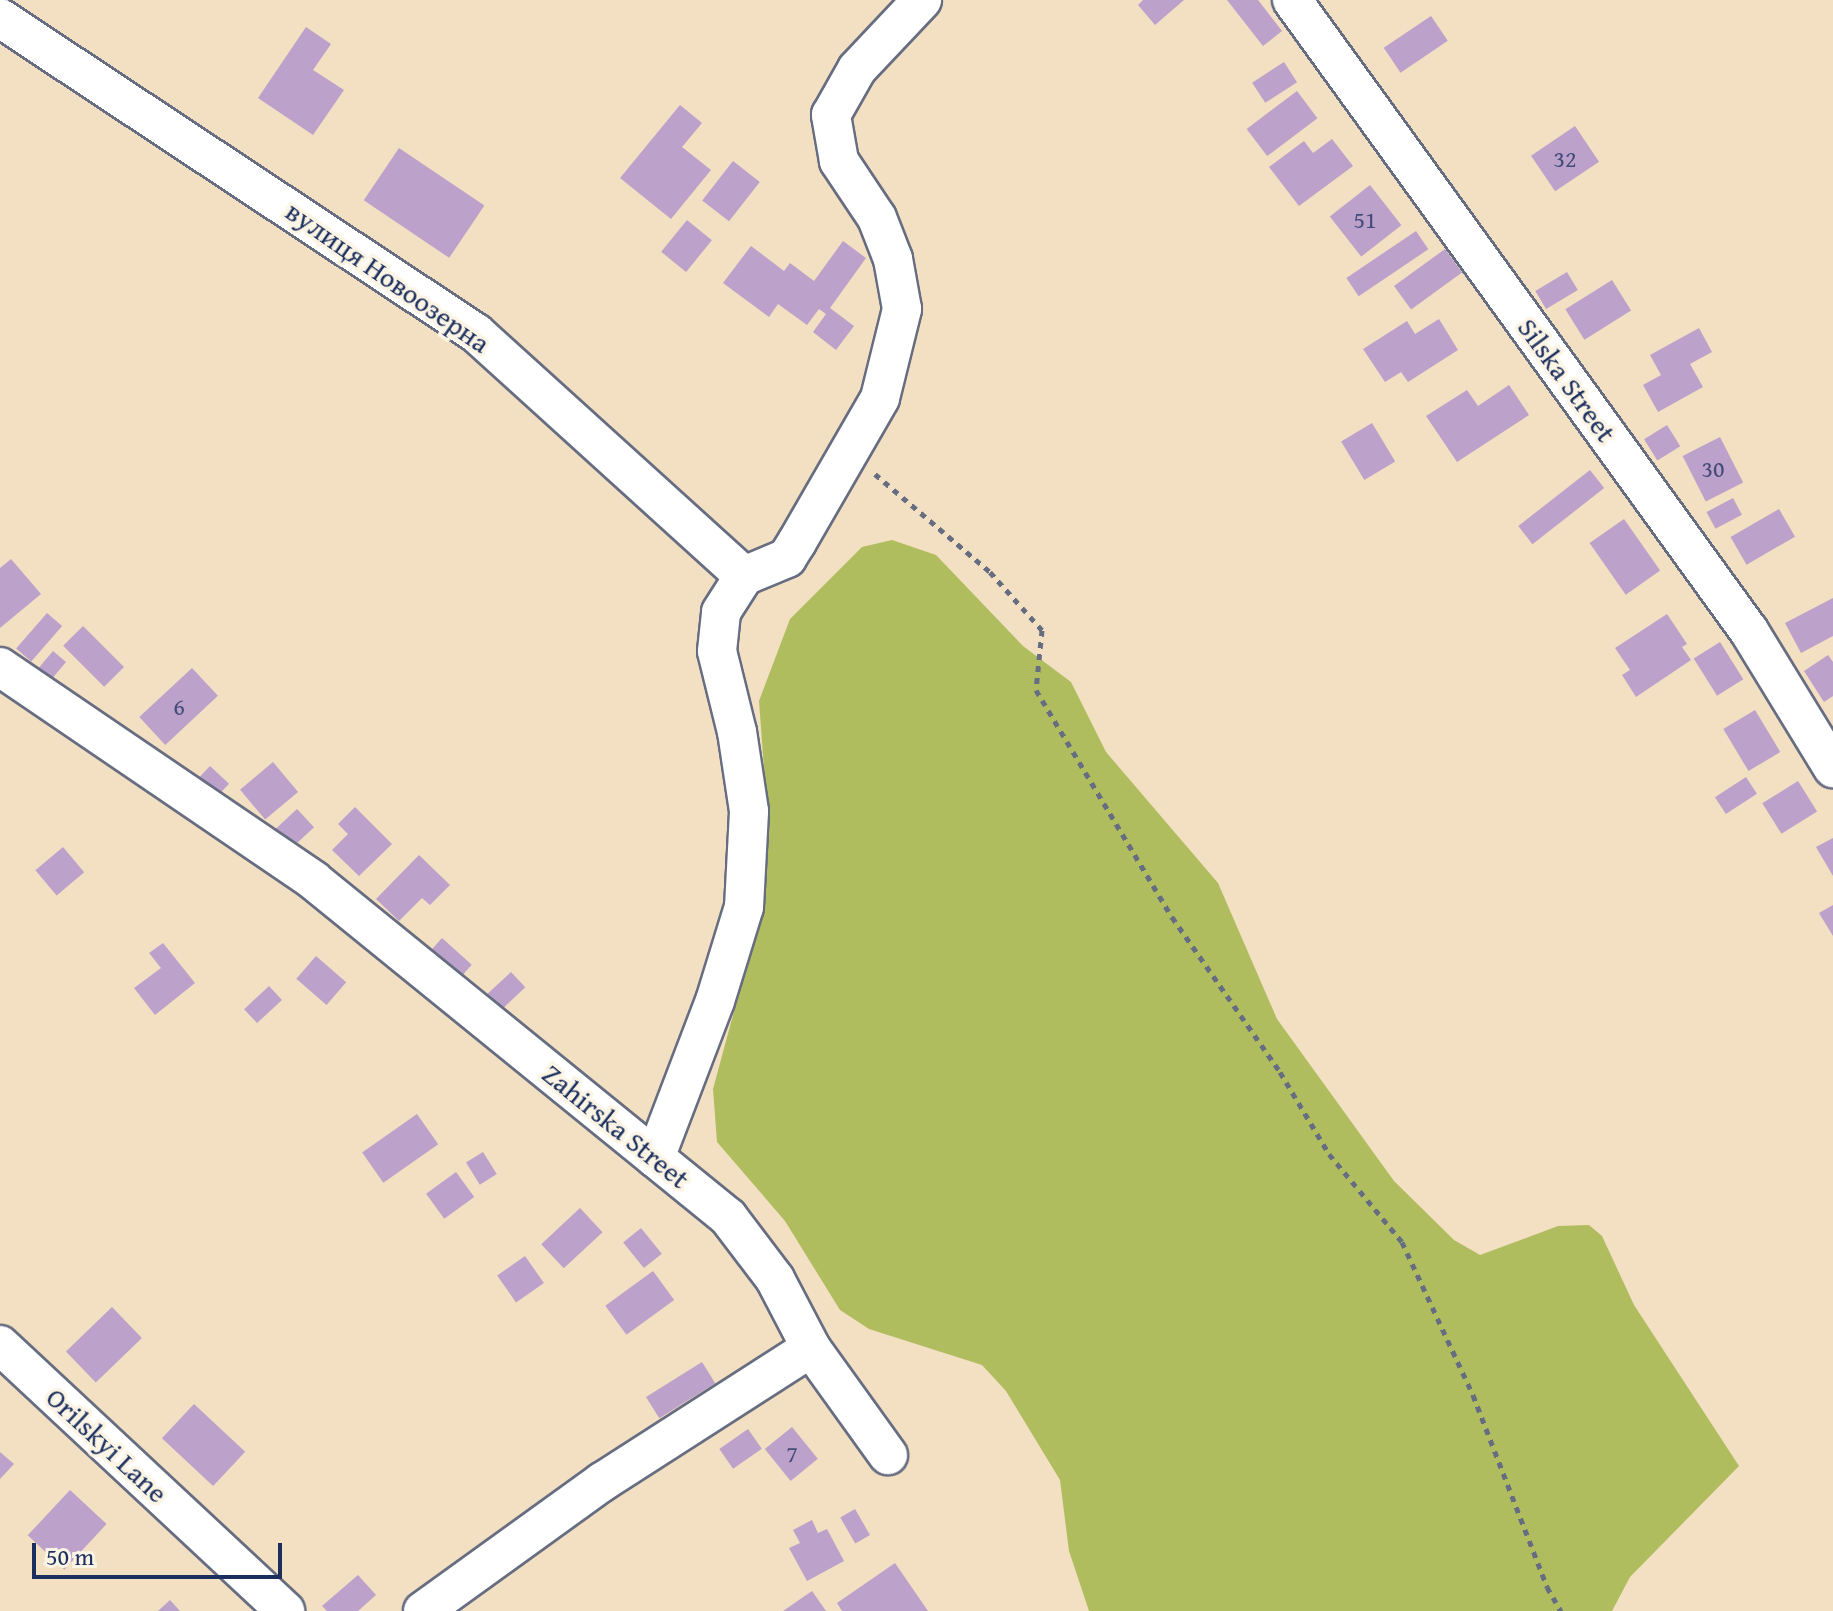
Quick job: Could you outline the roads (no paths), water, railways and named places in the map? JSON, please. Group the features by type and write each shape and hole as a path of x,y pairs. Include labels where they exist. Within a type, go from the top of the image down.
{"street":[{"path":"655,1158 715,1001 744,907 749,811 737,732 717,651 721,612 744,576 787,558 880,398 902,309 893,259 877,218 839,161 831,115 857,69 922,0"},
{"name":"Silska Street","path":"1292,0 1749,631 1833,768"},
{"name":"вулиця Новоозерна","path":"0,18 476,333 744,576"},
{"name":"Zahirska Street","path":"0,667 313,880 728,1217 775,1279 811,1348 888,1455"},
{"name":"Orilskyi Lane","path":"0,1345 285,1611"},
{"path":"423,1611 602,1482 811,1348"}]}
